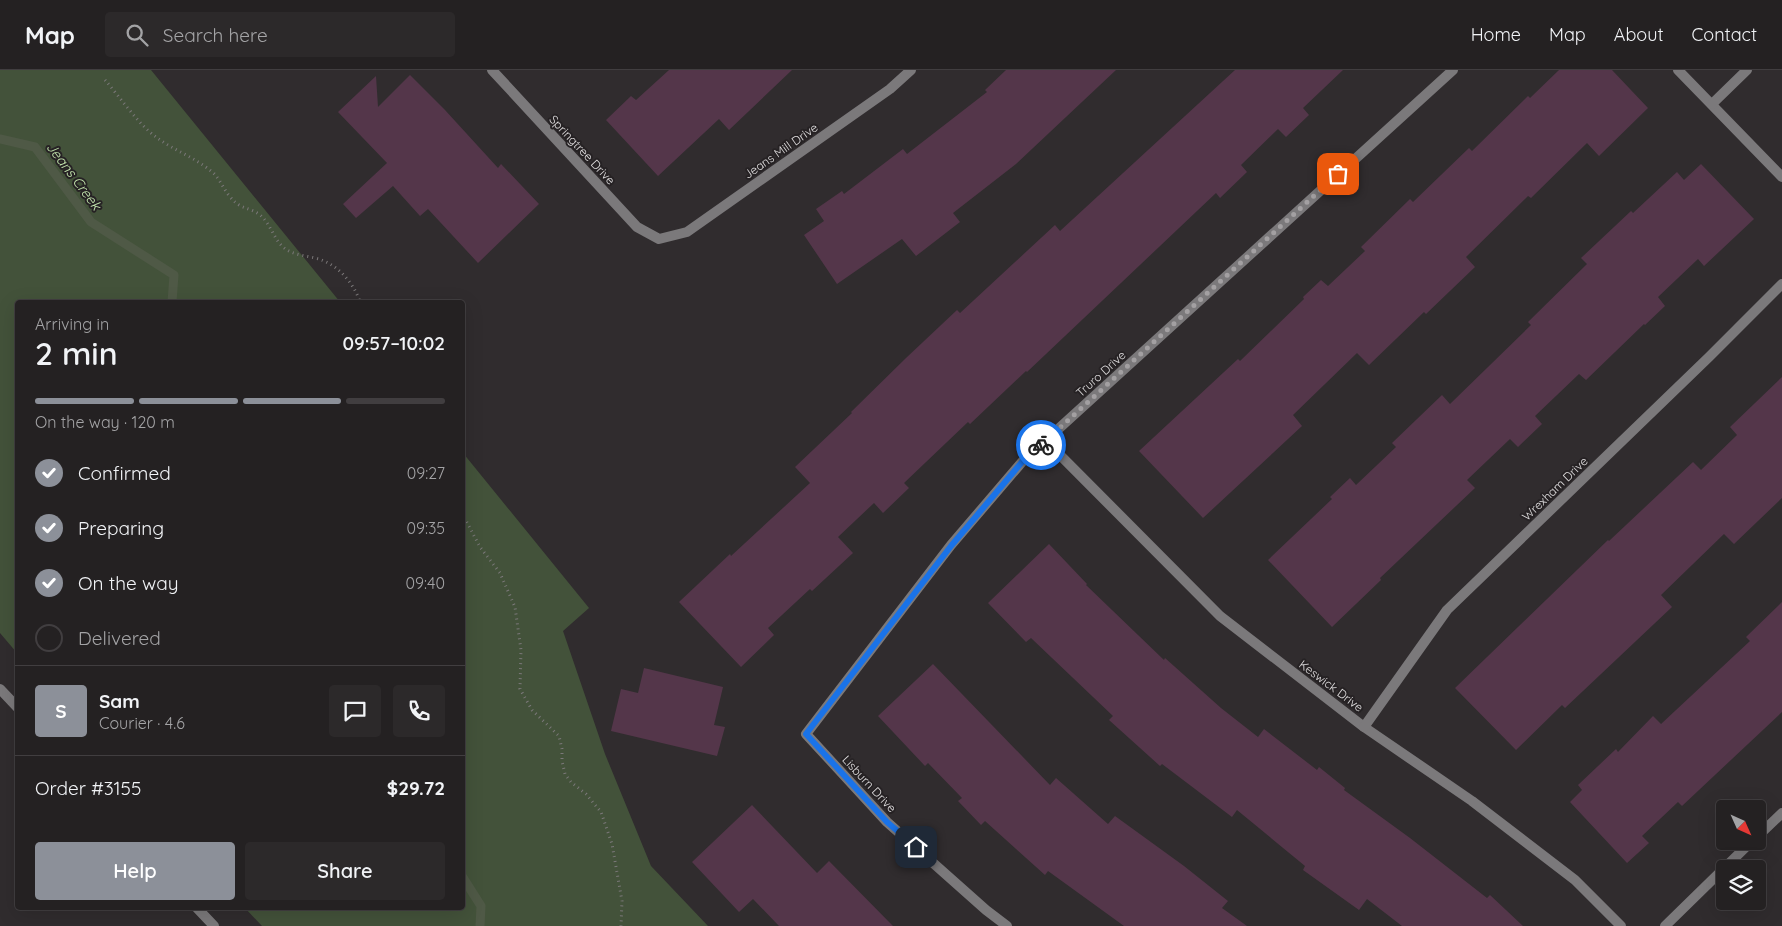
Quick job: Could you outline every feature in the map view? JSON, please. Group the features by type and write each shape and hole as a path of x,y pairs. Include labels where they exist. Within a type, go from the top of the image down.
{"street":[{"name":"Springtree Drive","path":"492,70 637,227 659,239"},
{"name":"Jeans Mill Drive","path":"659,239 687,232 890,89 911,70"},
{"name":"Truro Drive","path":"806,734 951,546 1022,462 1453,70"},
{"path":"1678,70 1782,177"},
{"path":"1712,104 1747,70"},
{"name":"Wrexham Drive","path":"1364,727 1447,610 1782,284"},
{"name":"Keswick Drive","path":"1046,441 1220,616 1364,727 1472,801 1568,874 1621,926"},
{"path":"0,689 15,705"},
{"name":"Lisburn Drive","path":"806,734 887,822 986,910 1007,926"},
{"path":"1766,828 1782,812"},
{"path":"1665,926 1743,850"},
{"path":"199,910 214,926"}],"path":[{"path":"105,80 154,136 196,160 222,182 229,196 238,206 258,214 266,222 282,247 294,253 324,261 341,272 356,290 359,300"},
{"path":"465,519 480,547 500,573 515,607 521,650 520,689 532,710 559,736 565,774 601,812 612,844 622,901 621,926"}],"green space":[{"path":"0,70 151,70 338,300 15,300 15,651 0,633"},
{"path":"465,455 589,608 563,631 605,754 651,866 708,926 262,926 247,910 465,910"}],"building":[{"path":"669,70 792,70 729,130 719,119 658,176 606,120 631,96 636,100"},
{"path":"1006,70 1116,70 1016,164 953,213 960,222 916,256 902,239 837,284 804,235 824,221 816,209 842,191 844,194 903,149 907,154 987,92 985,90"},
{"path":"1235,70 1343,70 1303,108 1309,115 1286,137 1278,129 1241,165 1247,172 1220,198 1216,193 1027,372 970,424 968,422 904,483 909,488 883,513 874,503 838,537 853,553 768,628 774,635 741,667 679,602 810,483 795,467 906,358 957,310 960,313 1055,225 1060,231"},
{"path":"1559,70 1612,70 1648,108 1599,156 1587,143 1531,198 1528,196 1466,257 1475,267 1426,314 1424,312 1369,365 1357,353 1293,415 1302,426 1203,518 1139,451 1238,359 1240,361 1321,280 1328,286 1365,251 1361,247 1410,199 1413,202 1469,148 1472,151 1528,96 1530,98"},
{"path":"410,75 498,168 501,164 539,204 478,263 428,209 420,216 393,186 356,218 343,204 387,163 338,112 376,76 378,107"},
{"path":"1701,164 1754,219 1704,266 1698,259 1658,297 1665,306 1586,380 1579,374 1535,416 1542,424 1518,447 1510,439 1467,480 1475,488 1380,578 1381,580 1332,627 1268,560 1332,499 1330,497 1350,478 1356,485 1396,447 1392,443 1442,395 1450,404 1531,325 1528,322 1587,264 1581,258 1631,211 1633,213 1677,172 1684,180"},
{"path":"1782,377 1782,498 1734,544 1724,534 1661,595 1672,607 1565,708 1562,705 1516,750 1455,688 1608,540 1693,462 1701,470 1737,435 1730,427"},
{"path":"1049,544 1086,585 1164,660 1165,658 1221,708 1258,737 1264,729 1317,770 1319,767 1345,788 1344,790 1487,898 1490,895 1523,926 1402,926 1367,899 1359,910 1303,870 1305,866 1237,810 1232,817 1162,764 1160,766 1109,720 1113,716 1031,638 1026,642 988,603"},
{"path":"1782,602 1782,712 1682,806 1678,802 1642,836 1649,843 1627,863 1570,802 1582,790 1578,785 1616,749 1618,752 1653,716 1661,724 1750,641 1746,637"},
{"path":"933,664 1050,785 1056,778 1108,824 1115,816 1184,866 1228,901 1222,908 1247,926 1124,926 1048,871 1045,875 985,821 981,825 958,801 962,798 928,763 925,766 878,716"},
{"path":"644,668 723,687 714,725 725,727 717,756 611,731 621,689 638,693"},
{"path":"752,805 817,873 829,861 893,926 779,926 753,899 739,912 692,862"}],"waterway":[{"name":"Jeans Creek","path":"0,139 35,147 91,222 174,275 172,300"},
{"name":"Jeans Creek","path":"465,881 481,906 480,926"}],"way so far":[{"path":"1041,445 1338,174"}],"route":[{"path":"916,847 887,822 806,734 951,546 1022,462 1041,445"}]}
